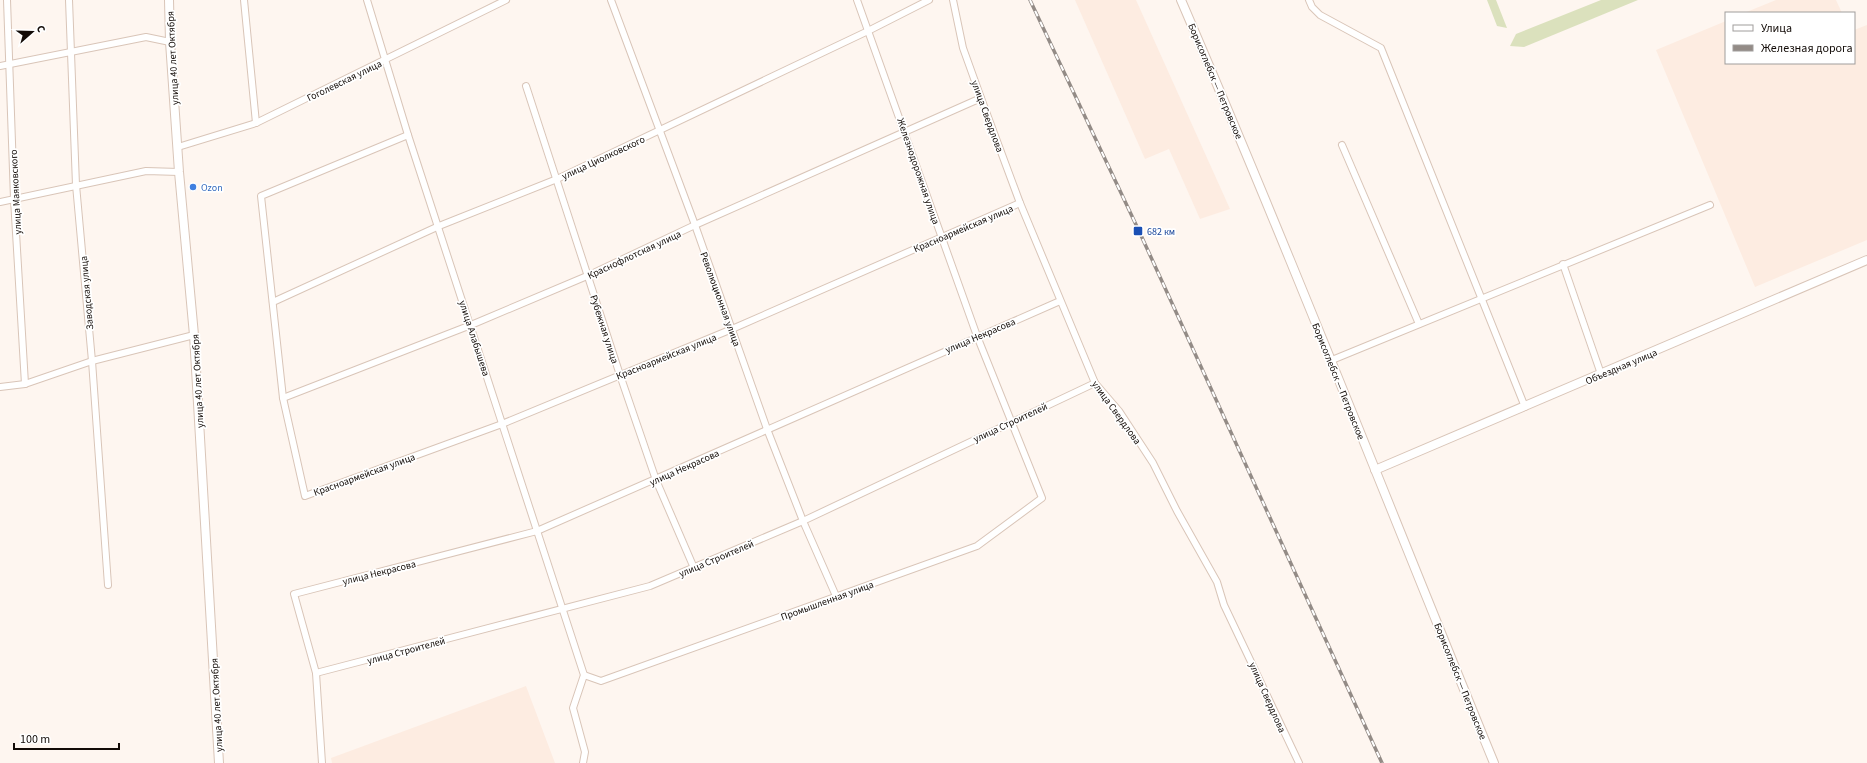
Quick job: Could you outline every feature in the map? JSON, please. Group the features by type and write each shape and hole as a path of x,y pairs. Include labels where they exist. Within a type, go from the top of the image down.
{"street":[{"name":"улица Маяковского","path":"7,0 14,199 25,384"},
{"name":"Заводская улица","path":"69,0 76,186 92,361 108,585"},
{"name":"улица 40 лет Октября","path":"169,0 170,42 179,172 194,334 219,763"},
{"path":"244,0 256,123"},
{"name":"улица Алабышева","path":"367,0 408,135 439,226 561,608 584,675"},
{"name":"Гоголевская улица","path":"178,147 256,123 506,0"},
{"name":"Революционная улица","path":"611,0 695,226 767,429 803,521 836,596"},
{"name":"Железнодорожная улица","path":"857,0 978,336 1042,498"},
{"name":"улица Циолковского","path":"273,302 439,226 557,179 868,31 929,0"},
{"name":"улица Свердлова","path":"954,0 963,48 981,98 1020,203 1095,383 1119,411 1153,462 1177,511 1217,582 1224,605 1299,763"},
{"name":"Борисоглебск — Петровское","path":"1181,0 1332,360 1374,470 1494,763"},
{"path":"1309,0 1312,7 1320,15 1382,48 1525,407"},
{"path":"0,66 72,53 146,37 170,42"},
{"name":"Рубежная улица","path":"526,86 587,276 656,480 694,568"},
{"name":"Краснофлотская улица","path":"284,398 471,325 587,276 981,98"},
{"path":"284,398 261,196 408,135"},
{"path":"1342,145 1420,324"},
{"path":"0,202 146,171 179,172"},
{"name":"Красноармейская улица","path":"284,398 305,496 502,424 732,329 1020,203"},
{"path":"1332,360 1710,205"},
{"name":"Объездная улица","path":"1374,470 1525,407 1867,260"},
{"path":"1563,264 1602,374"},
{"name":"улица Некрасова","path":"316,673 294,594 537,531 656,480 767,429 1060,301"},
{"path":"0,387 25,384 92,361 194,334"},
{"name":"улица Строителей","path":"316,673 650,586 803,521 1011,421 1095,383"},
{"name":"Промышленная улица","path":"584,675 601,682 977,546 1042,498"},
{"path":"316,673 322,763"},
{"path":"583,763 586,752 573,708 584,675"}],"shaded area":[{"path":"1075,0 1136,0 1230,209 1200,219 1169,149 1145,159"},
{"path":"1776,0 1836,0 1842,12 1746,12"},
{"path":"1725,21 1725,64 1855,64 1855,30 1867,25 1867,240 1755,287 1656,50"},
{"path":"526,686 555,763 332,763 331,758"}],"green space":[{"path":"1487,0 1496,0 1507,28 1497,26"},
{"path":"1601,0 1638,0 1524,47 1510,46 1516,34"}],"railway":[{"path":"1030,0 1139,231 1382,763"}],"place":[{"name":"Ozon","path":"193,187"},
{"name":"682 км","path":"1138,231"}]}
